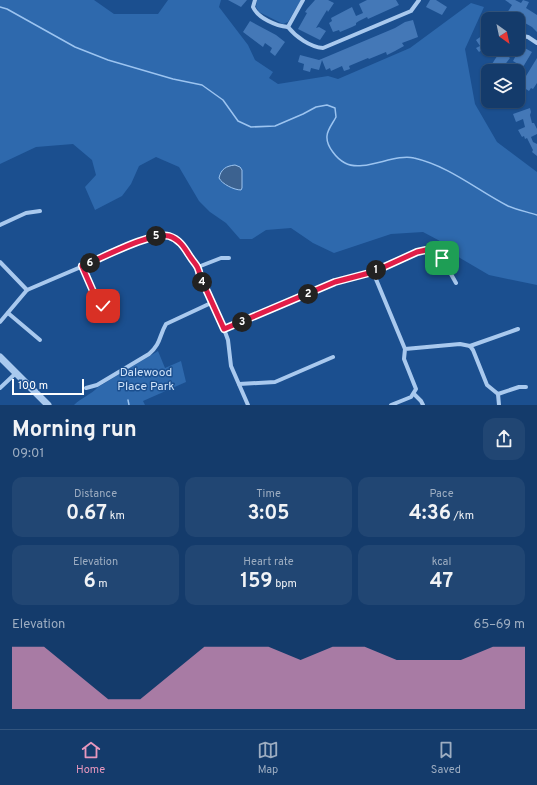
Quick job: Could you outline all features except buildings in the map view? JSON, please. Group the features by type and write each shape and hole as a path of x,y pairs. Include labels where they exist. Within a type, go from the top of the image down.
{"street":[{"path":"255,0 253,7 256,13 280,26 288,27 294,35 316,48 323,48 411,11 420,0"},
{"path":"288,27 303,0"},
{"path":"525,36 537,43"},
{"path":"0,225 26,214 40,211"},
{"path":"0,322 27,290 134,244 161,235 169,236 178,241 198,267 211,303 228,340 231,366 248,405"},
{"path":"224,329 335,282 373,272 417,252 426,250 433,251 442,258 456,283"},
{"path":"198,267 221,258 228,258"},
{"path":"0,262 27,290"},
{"path":"82,266 96,298 103,306"},
{"path":"373,272 405,349 404,359 416,389 411,397 391,405"},
{"path":"86,388 97,385 149,354 160,340 166,324 173,319 211,303"},
{"path":"8,313 40,340"},
{"path":"405,349 460,344 470,346 518,329"},
{"path":"470,346 474,350 487,385 498,394 499,405"},
{"path":"0,357 48,405"},
{"path":"239,384 275,382 332,357"},
{"path":"0,388 16,373"},
{"path":"498,394 519,387 526,387"},
{"path":"414,394 423,405"}],"green space":[{"path":"0,0 94,0 114,14 158,14 168,0 221,0 219,7 248,45 255,60 273,72 269,78 278,84 328,76 338,79 410,48 471,3 484,7 465,49 475,104 497,142 537,172 537,285 489,275 460,258 440,241 423,232 391,234 334,253 313,243 291,228 266,230 252,239 240,239 226,223 210,212 199,201 179,167 156,157 139,166 131,184 122,196 95,210 85,187 96,175 92,160 73,144 36,147 0,164"},
{"path":"257,0 301,0 288,22 283,24 259,12 256,7"},
{"name":"Dalewood Place Park","path":"158,351 165,368 181,361 186,382 143,401 145,405 74,405 98,387"}],"shaded area":[{"path":"235,165 240,167 242,170 241,190 228,186 219,178 224,168"}],"waterway":[{"path":"0,7 7,9 75,47 108,60 173,79 202,85 223,100 238,121 251,127 275,126 316,107 327,105 335,108 336,117 328,131 327,140 333,152 345,163 361,166 398,158 414,158 451,172 508,206 537,215"},
{"path":"128,400 129,405"}],"route":[{"path":"103,306 96,298 82,266 151,237 161,235 169,236 178,241 192,261 197,265 211,303 224,329 335,282 373,272 417,252 426,250 433,251 442,258"}]}
